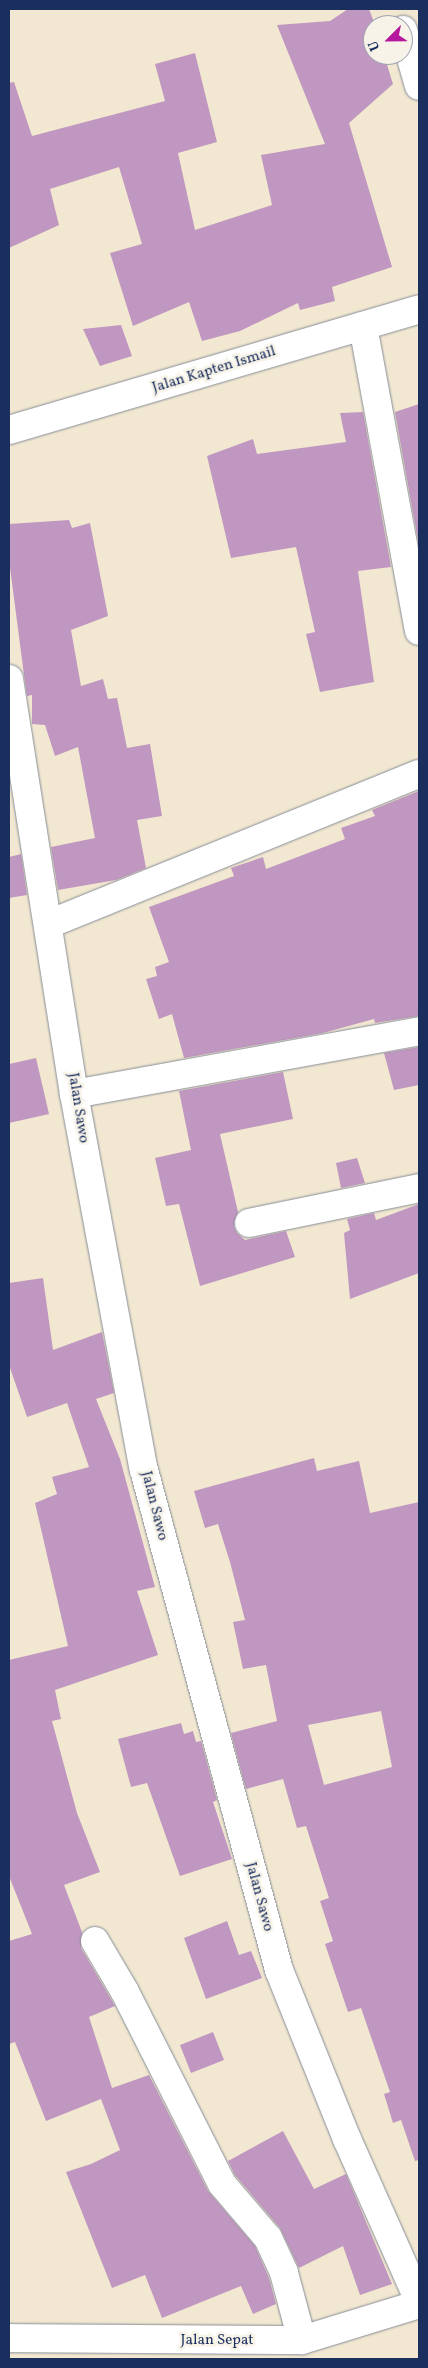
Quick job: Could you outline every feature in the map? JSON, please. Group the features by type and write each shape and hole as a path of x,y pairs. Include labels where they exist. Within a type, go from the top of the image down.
{"street":[{"path":"413,60 419,86"},
{"name":"Jalan Kapten Ismail","path":"9,430 419,309"},
{"path":"363,326 419,631"},
{"name":"Jalan Sawo","path":"9,679 49,924 74,1094 144,1470 277,1960 347,2139 419,2303"},
{"path":"49,924 419,774"},
{"path":"74,1094 419,1031"},
{"path":"249,1223 419,1188"},
{"path":"95,1941 125,1992 222,2184 268,2238 284,2272 302,2340"},
{"name":"Jalan Sepat","path":"9,2338 302,2340 419,2303"}],"building":[{"path":"348,9 369,9 371,15 363,15 363,65 387,65 393,84 349,123 392,267 332,287 335,301 300,310 298,303 240,331 202,341 189,302 133,326 110,253 142,244 119,167 50,189 59,225 9,248 9,83 14,82 32,136 165,101 155,64 195,53 217,142 178,153 195,230 272,205 261,155 325,144 277,25 330,21"},
{"path":"121,325 132,356 100,366 83,329"},
{"path":"419,404 419,546 395,412"},
{"path":"363,412 391,567 358,571 374,682 320,692 306,634 315,632 296,547 231,558 207,456 253,439 257,454 346,442 340,413"},
{"path":"69,520 72,528 90,523 108,616 71,630 81,686 103,679 108,699 117,698 127,748 150,744 162,816 137,820 146,868 116,880 58,890 51,847 95,838 78,747 55,756 45,725 32,724 32,695 27,696 9,560 9,524"},
{"path":"419,791 419,1016 375,1023 374,1019 323,1033 184,1058 172,1014 159,1019 146,979 157,976 155,967 169,962 149,907 234,876 231,868 263,857 266,869 345,839 341,828 375,816 372,810"},
{"path":"21,854 27,895 9,898 9,857"},
{"path":"419,1047 419,1085 394,1090 384,1053"},
{"path":"36,1058 49,1114 9,1123 9,1064"},
{"path":"283,1072 293,1119 220,1134 238,1212 234,1226 237,1233 245,1240 286,1231 295,1257 200,1286 179,1204 166,1206 155,1158 191,1150 179,1091"},
{"path":"357,1158 365,1183 341,1188 336,1163"},
{"path":"419,1204 419,1273 350,1299 344,1233 350,1230 347,1219 374,1213 376,1220"},
{"path":"43,1278 53,1350 102,1332 114,1393 96,1399 120,1459 155,1587 137,1591 158,1655 55,1690 61,1719 52,1721 77,1813 100,1872 64,1885 82,1932 81,1948 115,2006 89,2017 112,2088 149,2075 208,2191 255,2246 269,2278 276,2304 253,2314 241,2286 162,2318 145,2275 112,2288 66,2172 91,2164 120,2150 101,2099 46,2121 15,2042 9,2044 9,1941 32,1934 9,1876 9,1660 68,1646 35,1503 57,1494 52,1477 89,1467 67,1403 27,1417 9,1365 9,1283"},
{"path":"314,1458 317,1471 359,1461 370,1513 419,1502 419,2160 415,2161 401,2120 393,2123 384,2094 390,2092 361,2008 348,2012 325,1944 333,1941 320,1901 329,1898 306,1826 297,1828 283,1779 246,1789 231,1733 277,1721 266,1665 243,1669 233,1622 245,1620 230,1562 218,1524 205,1528 194,1491","holes":["381,1711 392,1767 324,1785 308,1725"]},
{"path":"181,1723 184,1734 193,1731 196,1742 201,1741 217,1800 213,1802 232,1859 180,1876 147,1783 131,1787 118,1739"},
{"path":"227,1921 239,1955 251,1951 262,1978 206,1999 184,1938"},
{"path":"213,2032 224,2060 191,2073 180,2045"},
{"path":"283,2131 314,2189 346,2174 392,2284 360,2295 343,2246 299,2268 280,2228 235,2175 228,2161"}]}
